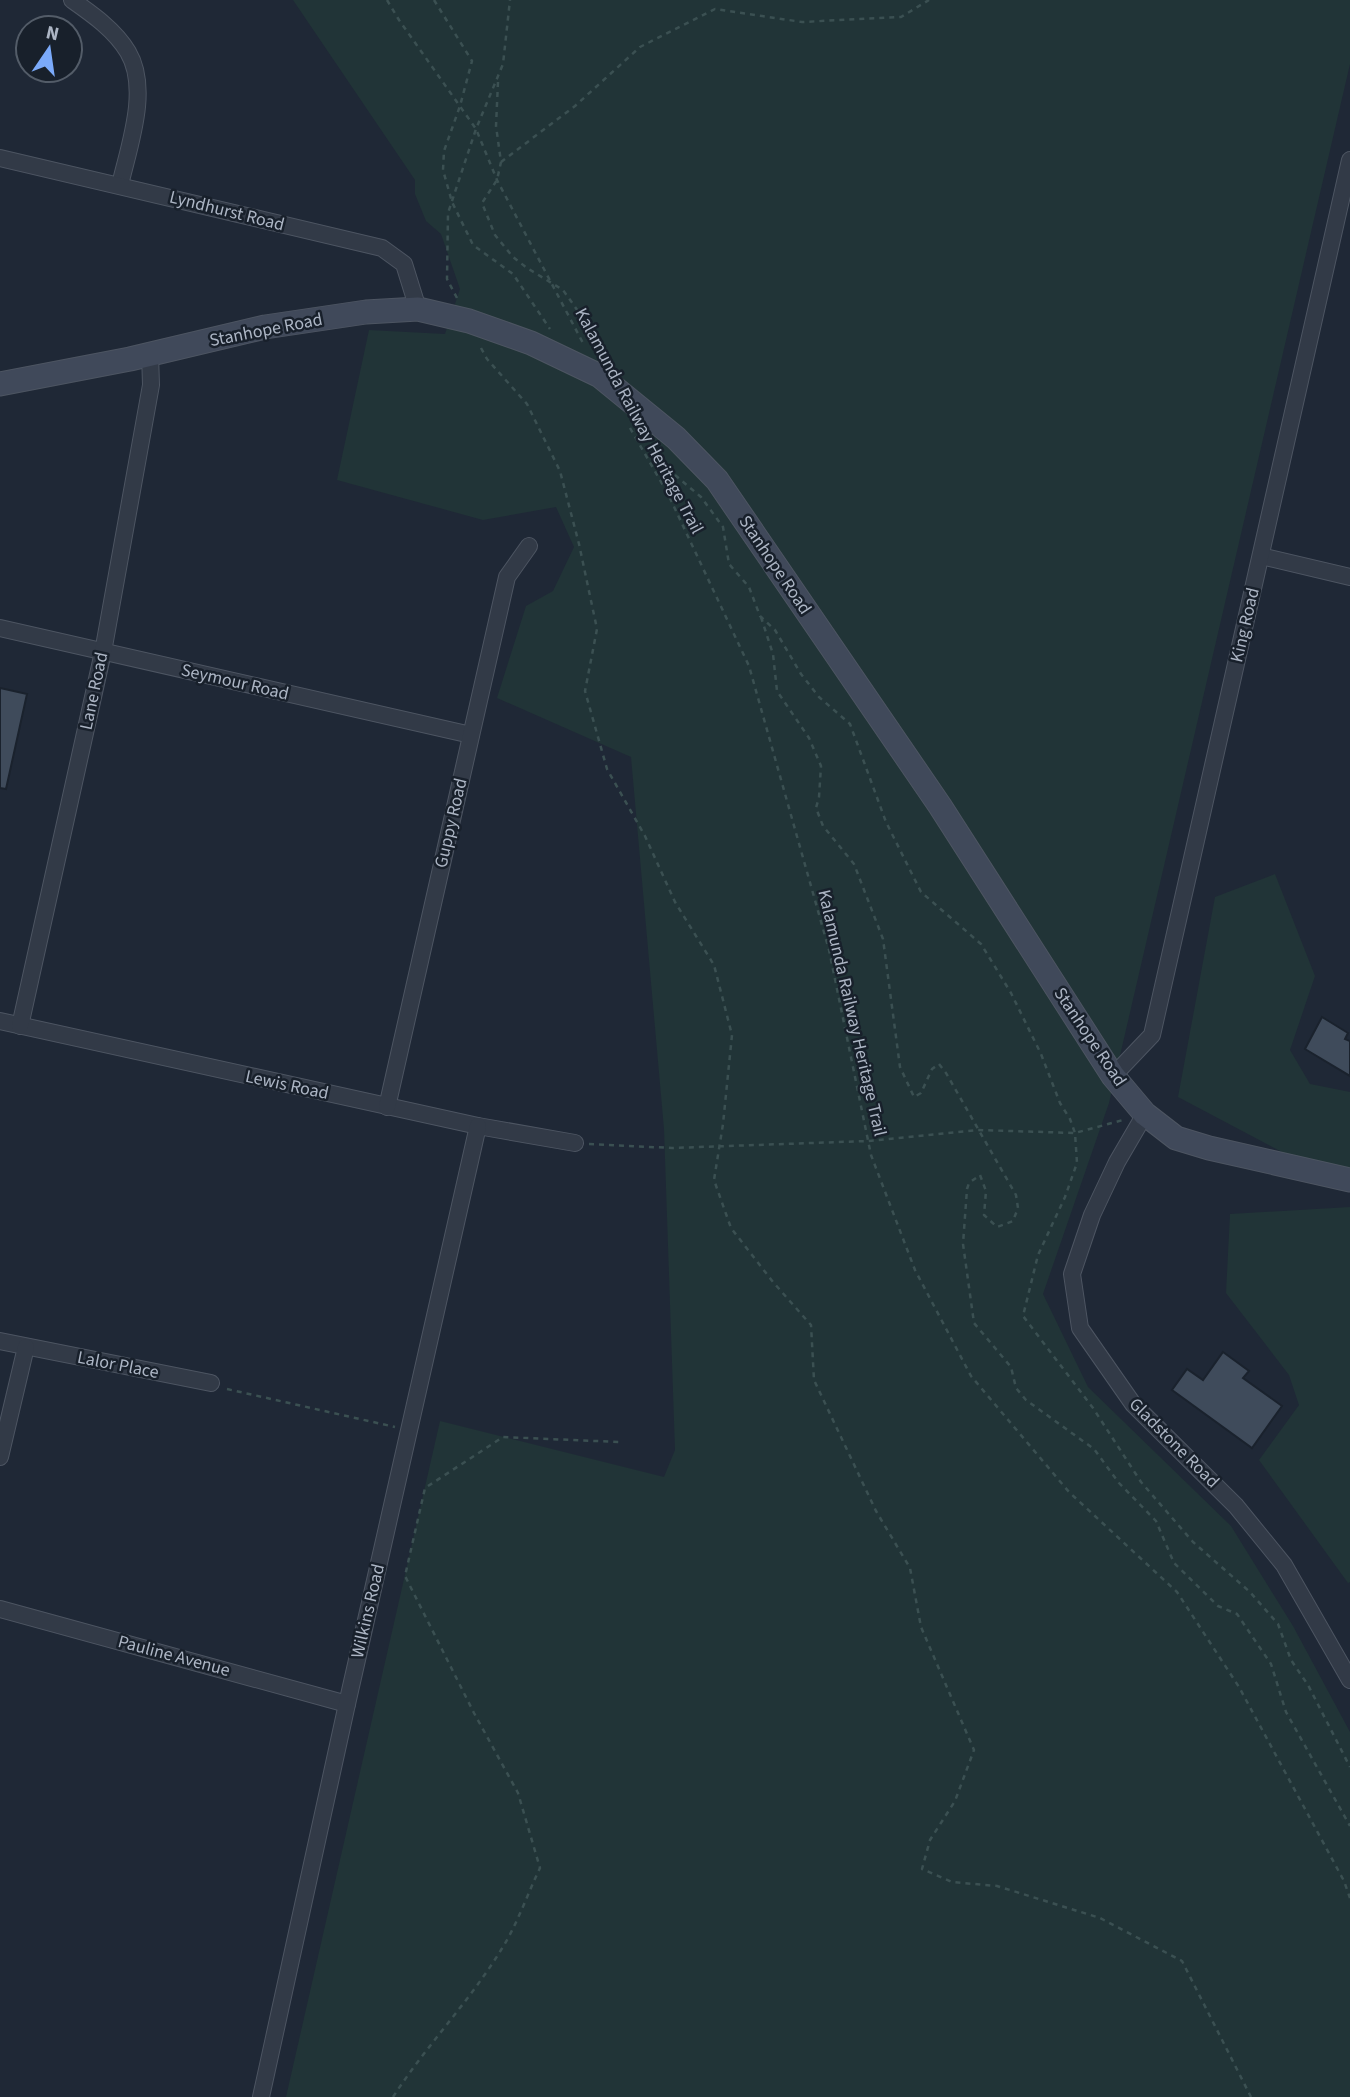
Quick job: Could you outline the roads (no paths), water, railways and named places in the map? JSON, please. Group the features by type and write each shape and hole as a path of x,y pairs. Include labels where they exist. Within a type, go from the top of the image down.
{"street":[{"path":"72,0 120,40 128,51 135,71 137,101 120,185"},
{"name":"Lyndhurst Road","path":"0,158 382,248 404,264 418,309"},
{"name":"King Road","path":"1113,1076 1152,1035 1350,160"},
{"name":"Stanhope Road","path":"0,384 150,354 265,327 366,312 418,309 469,321 602,366 717,480 940,806 1113,1076 1145,1114 1176,1138 1350,1181"},
{"name":"Lane Road","path":"20,1026 103,652 151,385 150,354"},
{"name":"Guppy Road","path":"387,1107 507,577 529,546"},
{"path":"1261,556 1350,577"},
{"name":"Seymour Road","path":"0,628 471,735"},
{"name":"Lewis Road","path":"0,1020 387,1107 575,1143"},
{"name":"Gladstone Road","path":"1145,1114 1117,1162 1092,1215 1072,1274 1080,1328 1133,1404 1236,1506 1284,1565 1350,1680"},
{"name":"Wilkins Road","path":"261,2097 478,1126"},
{"name":"Lalor Place","path":"0,1341 211,1383"},
{"path":"0,1457 26,1347"},
{"name":"Pauline Avenue","path":"0,1609 347,1704"}]}
